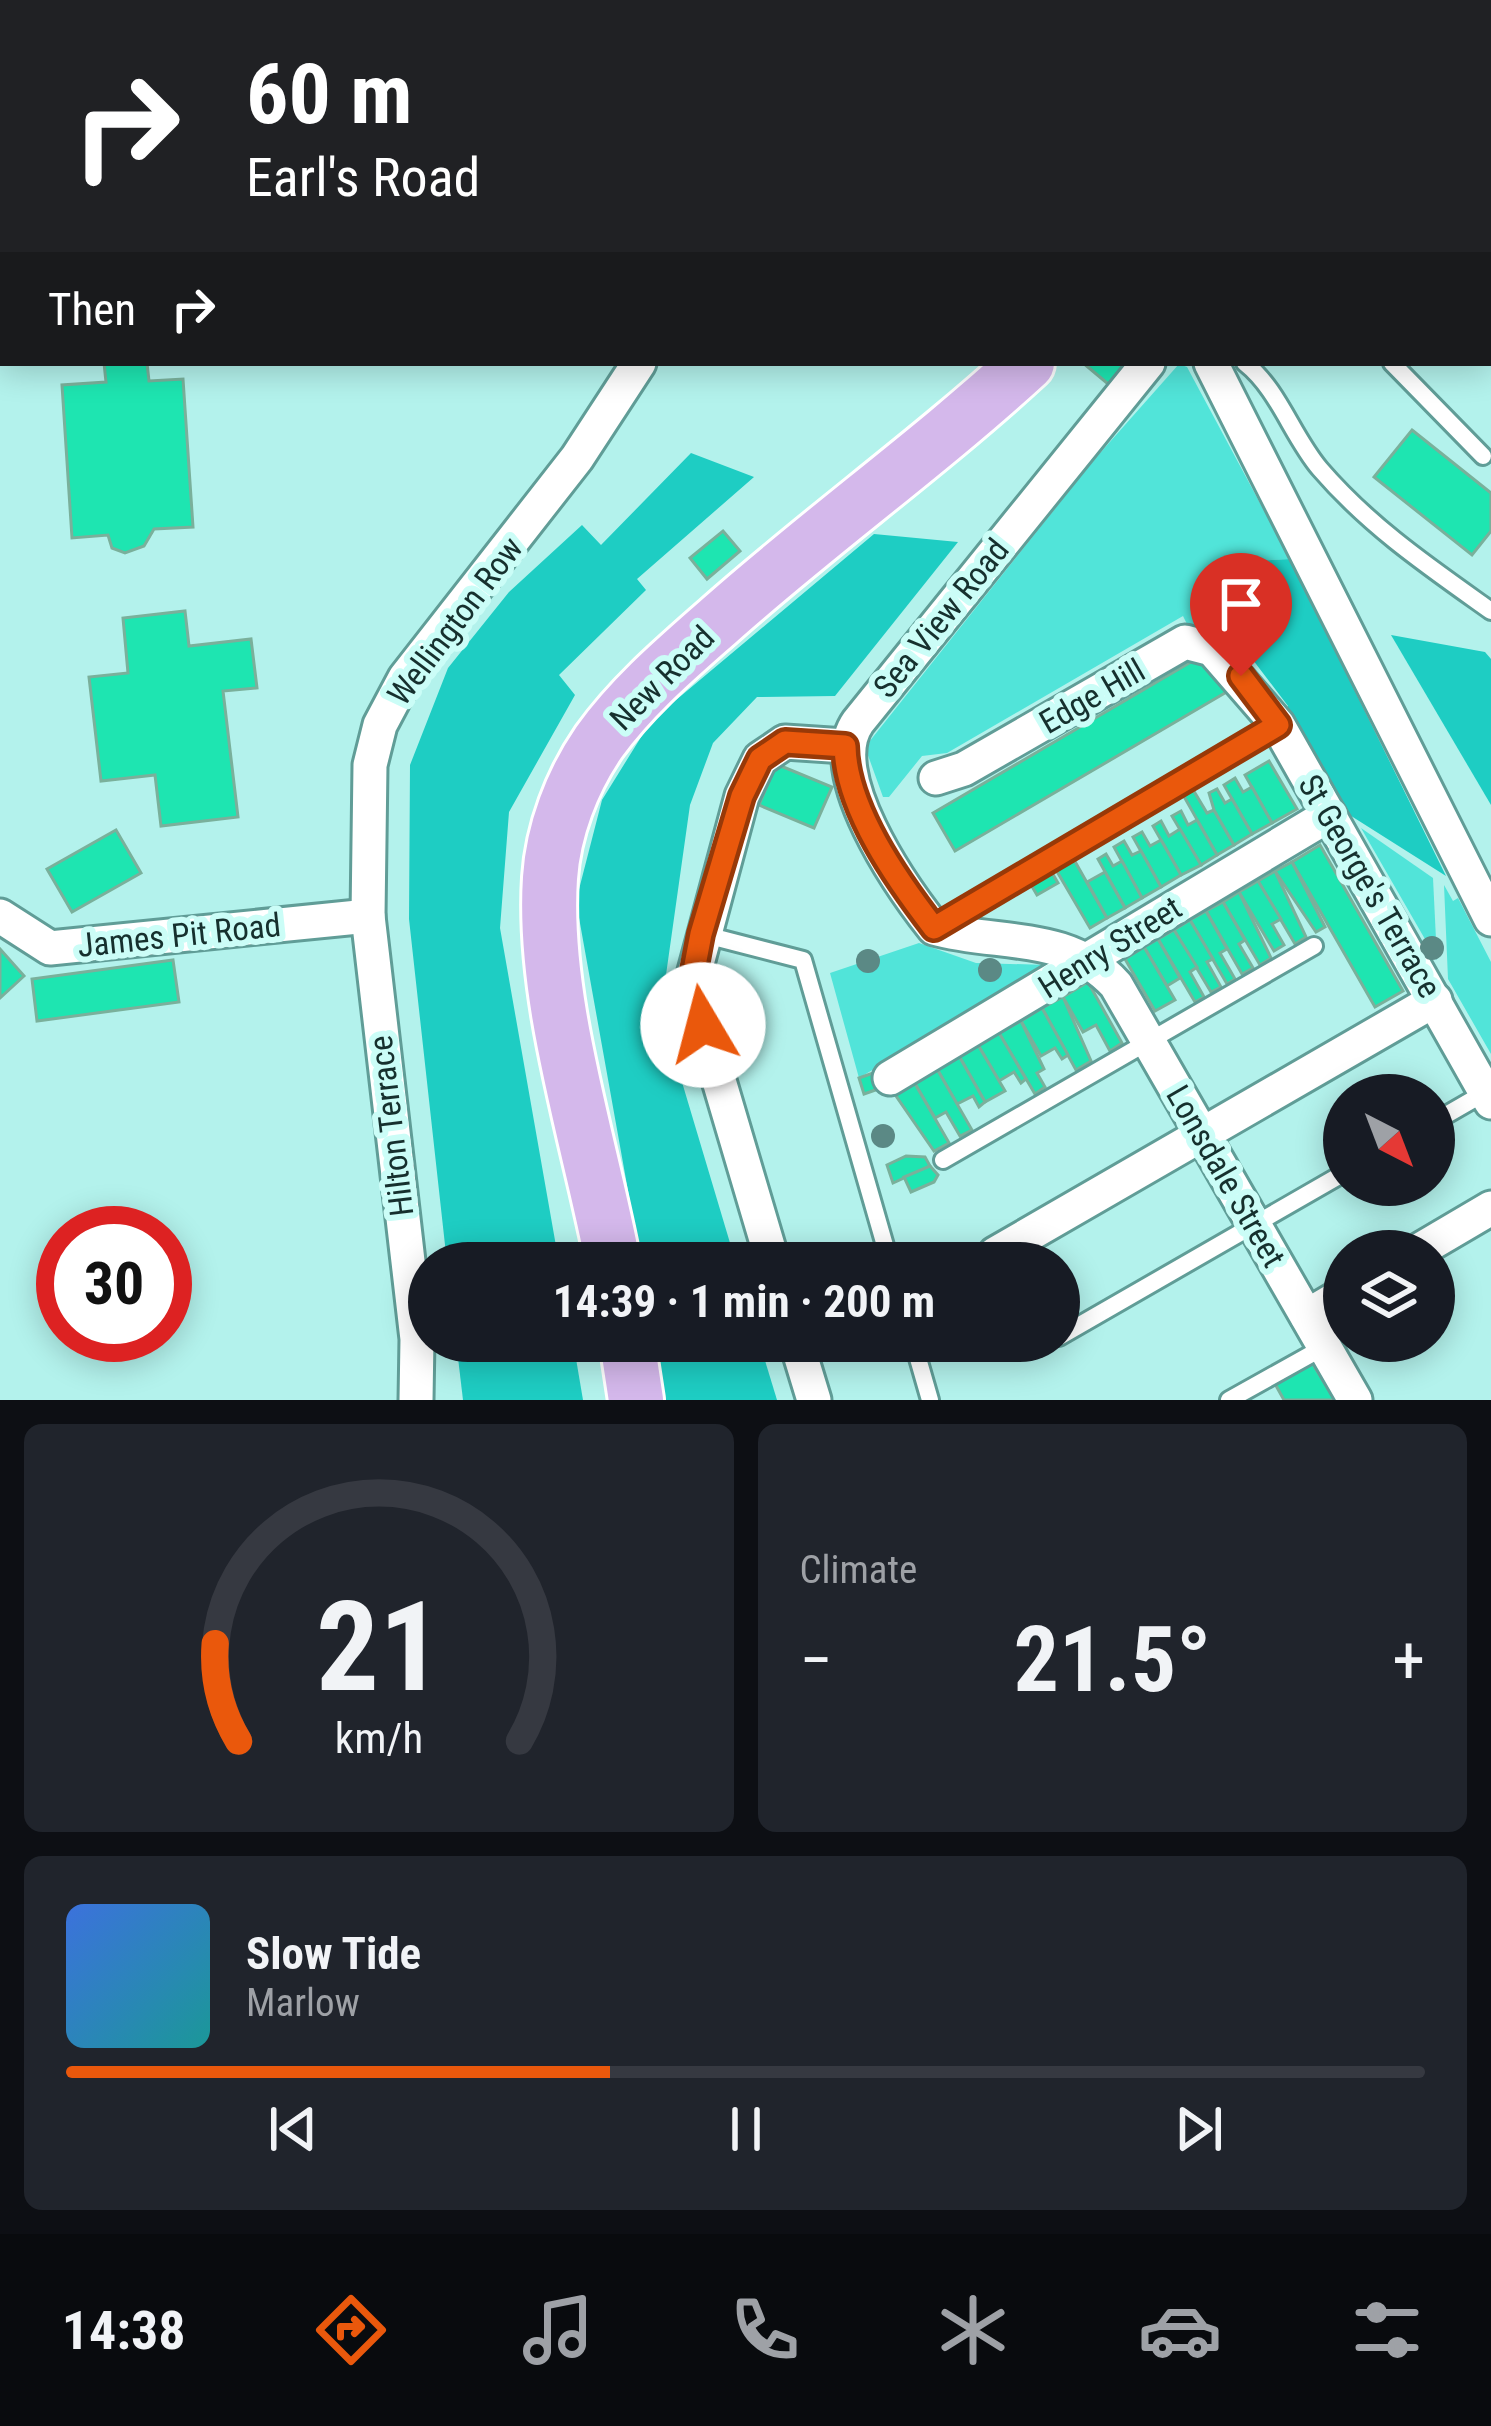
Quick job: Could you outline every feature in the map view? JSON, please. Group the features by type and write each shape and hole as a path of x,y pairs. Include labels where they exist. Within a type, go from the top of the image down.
{"main road":[{"name":"New Road","path":"609,1242 559,997 553,939 550,878 560,823 575,786 597,745 642,690 784,563 1023,366"},
{"path":"630,1362 636,1400"}],"street":[{"name":"Wellington Row","path":"374,985 368,916 370,765 380,725 405,678 578,458 636,366"},
{"name":"Sea View Road","path":"845,746 858,722 1146,366"},
{"path":"1213,366 1491,919"},
{"name":"Edge Hill","path":"936,778 964,769 1185,642 1213,649 1241,676"},
{"name":"St George's Terrace","path":"1241,676 1278,725 1488,1097"},
{"path":"767,1242 691,986 701,934 742,796 760,759 785,742 845,746 846,763 872,830 911,899 934,928 972,939 1027,940 1088,958"},
{"name":"Henry Street","path":"890,1078 1329,814"},
{"name":"James Pit Road","path":"0,916 50,948 368,916"},
{"name":"Lonsdale Street","path":"1088,958 1116,986 1323,1345"},
{"name":"Hilton Terrace","path":"374,985 416,1339 416,1400"},
{"path":"1015,1242 1435,1000"},
{"path":"1454,1230 1491,1208"},
{"path":"1307,1316 1323,1306"},
{"path":"802,1362 814,1400"},
{"name":"Lonsdale Street","path":"1333,1362 1355,1400"}],"lane":[{"path":"1249,366 1259,374 1315,464 1371,526 1491,611"},
{"path":"1395,366 1483,456"},
{"path":"934,928 1278,725"},
{"path":"701,934 802,960 884,1242"},
{"path":"943,1160 1314,946"},
{"path":"1455,1112 1488,1097"},
{"path":"1080,1325 1323,1185"},
{"path":"1229,1400 1323,1348"},
{"path":"919,1362 930,1400"}],"shaded area":[{"path":"1177,366 1187,367 1290,559 1251,561 1209,619 1253,660 1246,665 1190,630 1183,616 947,753 922,756 889,797 883,797 865,747 1093,461"},
{"path":"691,453 754,477 637,579 646,590 559,675 575,695 509,812 500,928 555,1242 445,1242 409,919 410,765 448,668 509,592 582,525 601,545"},
{"path":"874,534 958,542 835,696 757,697 713,743 690,805 663,996 673,1052 730,1242 637,1242 576,901 602,800 651,721"},
{"path":"1290,559 1446,876 1348,814 1284,711 1288,706 1253,660 1209,619 1251,561"},
{"path":"1391,635 1485,652 1491,659 1491,805"},
{"path":"1361,828 1433,878 1437,960"},
{"path":"1444,885 1453,901 1458,898 1491,962 1491,1054 1448,979"},
{"path":"919,943 976,963 1048,965 859,1078 830,973"},
{"path":"458,1362 577,1362 583,1400 463,1400"},
{"path":"659,1362 765,1362 777,1400 665,1400"}],"building":[{"path":"104,366 147,366 149,381 183,379 193,527 154,529 144,546 125,553 112,548 108,535 72,538 62,385 106,382"},
{"path":"1087,366 1131,366 1113,388"},
{"path":"1412,430 1491,493 1491,531 1472,555 1374,477"},
{"path":"723,531 740,551 707,579 690,558"},
{"path":"185,611 189,646 251,639 257,688 223,691 238,817 161,826 155,775 101,781 89,677 128,673 123,618"},
{"path":"1208,652 1230,690 955,851 933,813"},
{"path":"1269,761 1297,809 1272,823 1245,775"},
{"path":"776,764 832,787 814,828 759,805"},
{"path":"1235,778 1243,792 1252,787 1272,823 1252,834 1224,785"},
{"path":"1192,788 1207,813 1214,810 1234,845 1217,855 1182,793"},
{"path":"1217,789 1225,803 1232,799 1252,834 1234,845 1214,810 1209,793"},
{"path":"1181,811 1188,825 1197,820 1217,855 1201,865 1172,816"},
{"path":"1161,821 1169,836 1180,829 1201,865 1181,875 1153,826"},
{"path":"116,830 141,873 72,912 47,869"},
{"path":"1142,832 1150,846 1161,840 1181,875 1161,887 1133,837"},
{"path":"1124,841 1132,855 1141,851 1161,887 1142,898 1114,847"},
{"path":"1320,845 1403,991 1375,1007 1292,862"},
{"path":"1106,854 1113,866 1122,861 1142,898 1125,908 1098,859"},
{"path":"1073,858 1107,918 1090,928 1055,868"},
{"path":"1292,862 1325,927 1316,932 1275,871"},
{"path":"1051,871 1058,883 1037,895 1030,883"},
{"path":"1275,871 1306,937 1295,944 1258,881"},
{"path":"1105,872 1125,908 1107,918 1087,882"},
{"path":"1258,881 1281,919 1272,924 1284,945 1274,951 1239,892"},
{"path":"1239,892 1271,958 1260,965 1223,902"},
{"path":"1223,902 1245,940 1239,944 1253,968 1242,974 1206,911"},
{"path":"1206,911 1227,949 1220,953 1235,979 1227,984 1190,920"},
{"path":"1190,920 1213,959 1207,962 1221,987 1211,992 1174,930"},
{"path":"1174,930 1197,967 1190,972 1204,997 1195,1002 1158,939"},
{"path":"1158,939 1180,978 1167,986 1144,947"},
{"path":"1144,947 1175,1000 1155,1011 1125,959"},
{"path":"0,949 24,976 0,998"},
{"path":"173,960 179,1002 37,1021 32,979"},
{"path":"1088,982 1122,1043 1110,1051 1096,1025 1083,1032 1063,997"},
{"path":"1063,997 1091,1061 1076,1070 1042,1008"},
{"path":"1042,1008 1068,1055 1062,1059 1055,1048 1041,1056 1021,1021"},
{"path":"1021,1021 1044,1069 1037,1073 1045,1087 1035,1094 999,1033"},
{"path":"999,1033 1026,1079 1021,1083 1014,1072 999,1081 978,1045"},
{"path":"978,1045 1005,1091 985,1102 959,1056"},
{"path":"959,1056 985,1102 979,1107 973,1096 957,1104 937,1069"},
{"path":"937,1069 972,1130 960,1136 946,1112 935,1118 914,1082"},
{"path":"879,1071 884,1087 864,1094 859,1078"},
{"path":"914,1082 949,1143 934,1151 894,1093"},
{"path":"906,1156 925,1157 930,1166 893,1183 887,1165"},
{"path":"930,1166 938,1175 934,1182 911,1192 904,1177"},
{"path":"1311,1361 1335,1400 1284,1400 1274,1382"}],"route":[{"path":"703,1025 691,986 701,934 742,796 760,759 785,742 845,746 846,763 872,830 911,899 934,928 1278,725 1241,676"}]}
